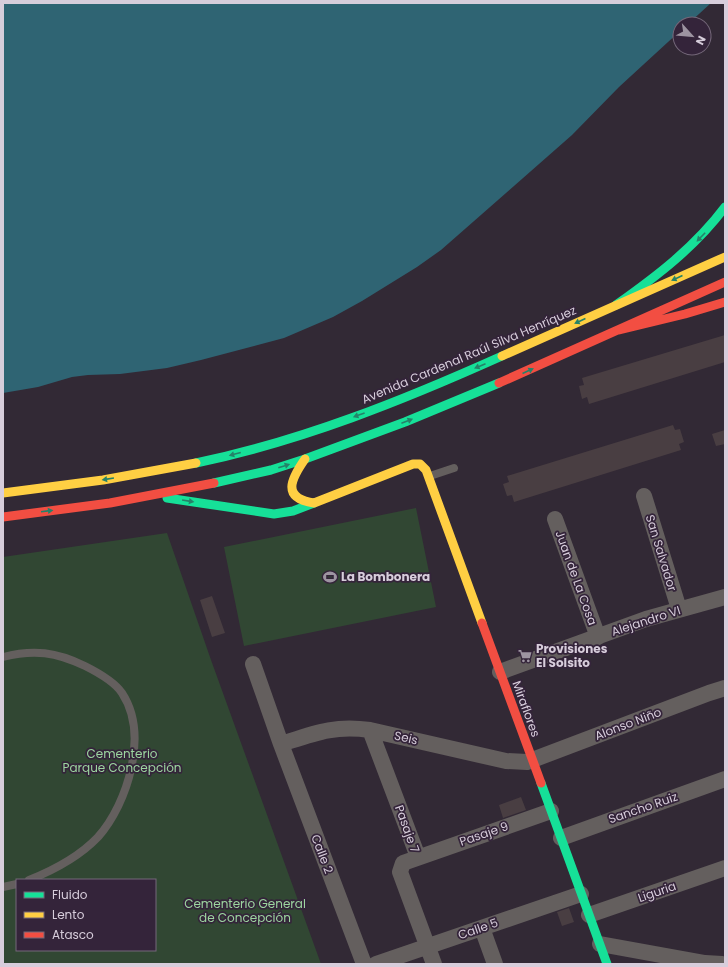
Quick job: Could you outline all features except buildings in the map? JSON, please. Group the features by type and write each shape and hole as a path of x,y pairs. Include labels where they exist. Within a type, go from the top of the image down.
{"main road":[{"path":"616,305 646,284 688,250 708,229 725,207"},
{"name":"Avenida Cardenal Raúl Silva Henríquez","path":"3,494 109,479 226,456 268,445 342,421 428,388 509,354 725,257"},
{"path":"3,517 110,503 190,488 271,470 305,459 456,401 563,356 725,282"},
{"path":"619,330 685,314 725,302"},
{"path":"305,459 295,476 292,492 293,495 299,499 314,503"},
{"name":"Miraflores","path":"314,503 413,464 420,464 424,466 429,476 607,964"},
{"path":"150,495 274,514 293,511 314,503"}],"street":[{"name":"San Salvador","path":"644,496 679,609"},
{"name":"Juan de La Cosa","path":"555,519 598,637"},
{"name":"Alejandro VI","path":"500,672 646,619 725,598"},
{"name":"Calle 2","path":"253,664 281,744 364,964"},
{"name":"Alonso Niño","path":"532,760 725,688"},
{"name":"Seis","path":"281,744 333,729 348,728 370,730 506,761 521,762 532,760"},
{"name":"Pasaje 7","path":"370,730 418,857 403,863 400,872 434,964"},
{"name":"Sancho Ruiz","path":"561,838 725,779"},
{"name":"Pasaje 9","path":"418,857 551,811"},
{"name":"Liguria","path":"589,915 725,868"},
{"name":"Calle 5","path":"376,964 581,894"},
{"path":"482,928 495,964"},
{"path":"600,944 704,963 723,964"}],"lane":[{"path":"429,476 454,468"},
{"path":"3,657 31,652 49,653 65,657 84,666 104,677 121,692 130,708 134,728 132,766 119,803 110,821 97,838 76,855 63,864 31,879"},
{"path":"3,887 16,884"}],"green space":[{"name":"La Bombonera","path":"416,508 436,607 244,646 224,547"},
{"name":"Cementerio Parque Concepción","path":"167,533 211,660 321,964 3,964 3,557"}],"water":[{"path":"3,3 711,3 697,16 672,16 672,38 619,87 572,135 441,250 417,267 333,317 284,338 167,368 120,374 72,377 38,387 3,393"}],"traffic: fast":[{"path":"616,305 675,260 701,235 725,207"},
{"path":"196,463 275,443 352,418 428,388 502,356"},
{"path":"214,483 271,470 305,459 405,422 499,383"},
{"path":"167,498 274,514 293,511 314,503"},
{"path":"541,783 607,964"}],"traffic: slow":[{"path":"502,356 725,257"},
{"path":"305,459 293,480 293,492 297,497 314,503"},
{"path":"3,493 103,480 196,463"},
{"path":"314,503 413,464 420,464 426,470 482,623"}],"traffic: jam":[{"path":"499,383 725,282"},
{"path":"619,330 685,314 725,302"},
{"path":"3,517 110,503 214,483"},
{"path":"482,623 541,783"}],"place":[{"name":"La Bombonera","path":"330,577"},
{"name":"Provisiones El Solsito","path":"525,656"}],"park label":[{"name":"Cementerio General de Concepción","path":"245,911"}]}
